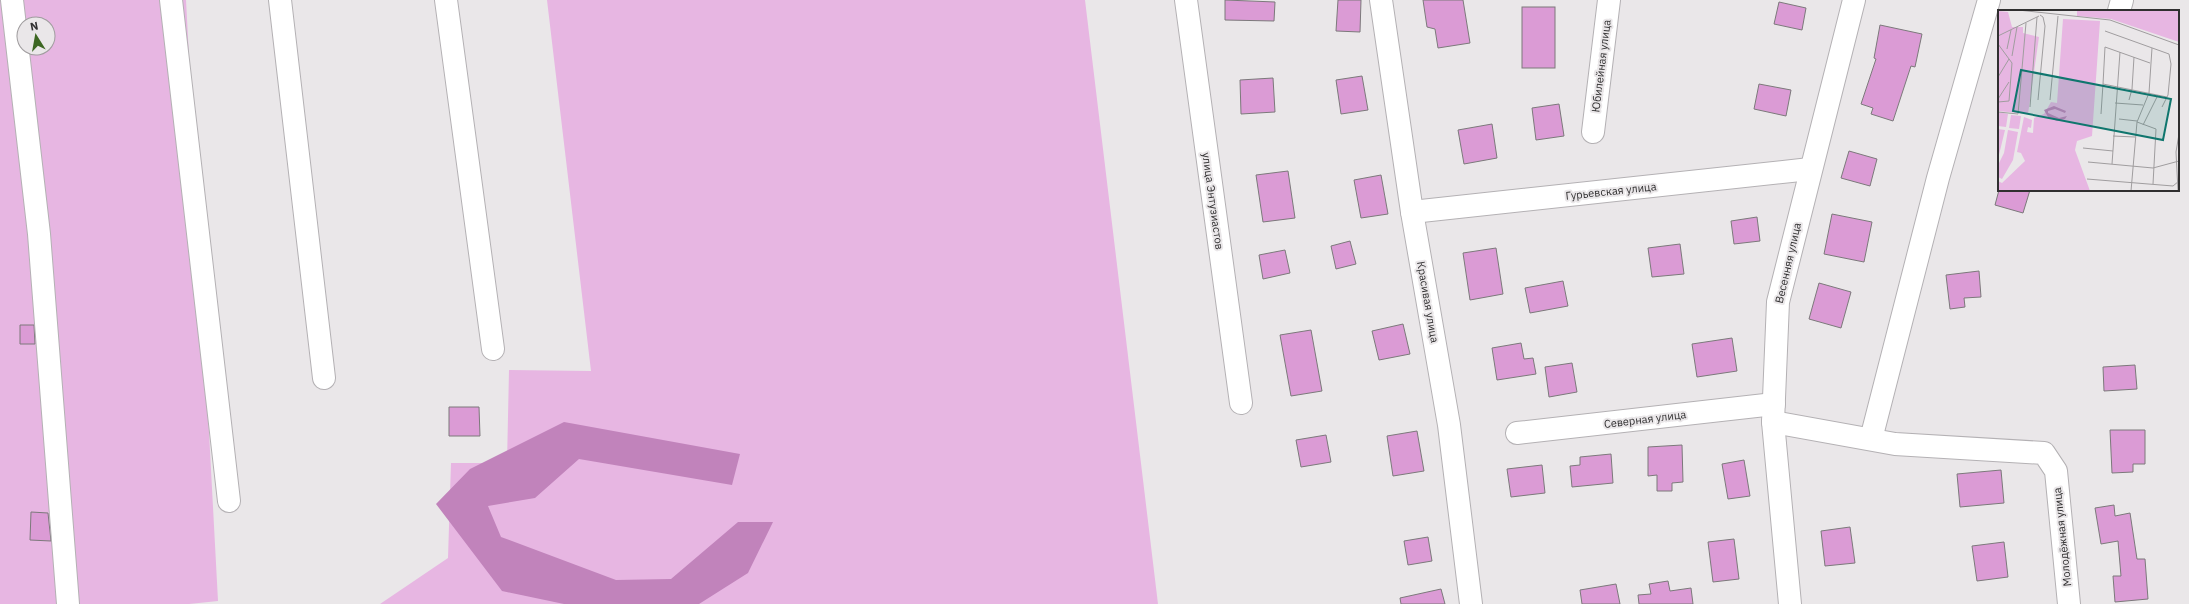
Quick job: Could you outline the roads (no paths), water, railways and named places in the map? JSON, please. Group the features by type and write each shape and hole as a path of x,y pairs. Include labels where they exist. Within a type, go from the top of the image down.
{"street":[{"path":"12,0 39,234 68,604"},
{"path":"171,0 229,501"},
{"path":"280,0 324,378"},
{"path":"446,0 493,349"},
{"name":"улица Энтузиастов","path":"1186,0 1240,403"},
{"name":"Красивая улица","path":"1381,0 1412,212 1449,425 1471,604"},
{"name":"Юбилейная улица","path":"1593,132 1609,0"},
{"name":"Весенняя улица","path":"1790,604 1773,413 1778,302 1810,169 1854,0"},
{"path":"1871,439 1938,178 1989,0"},
{"path":"2119,10 2122,0"},
{"name":"Гурьевская улица","path":"1412,212 1810,169"},
{"name":"Северная улица","path":"1517,433 1773,413 1895,444 2044,453 2056,471"},
{"name":"Молодёжная улица","path":"2056,471 2069,604"}]}
